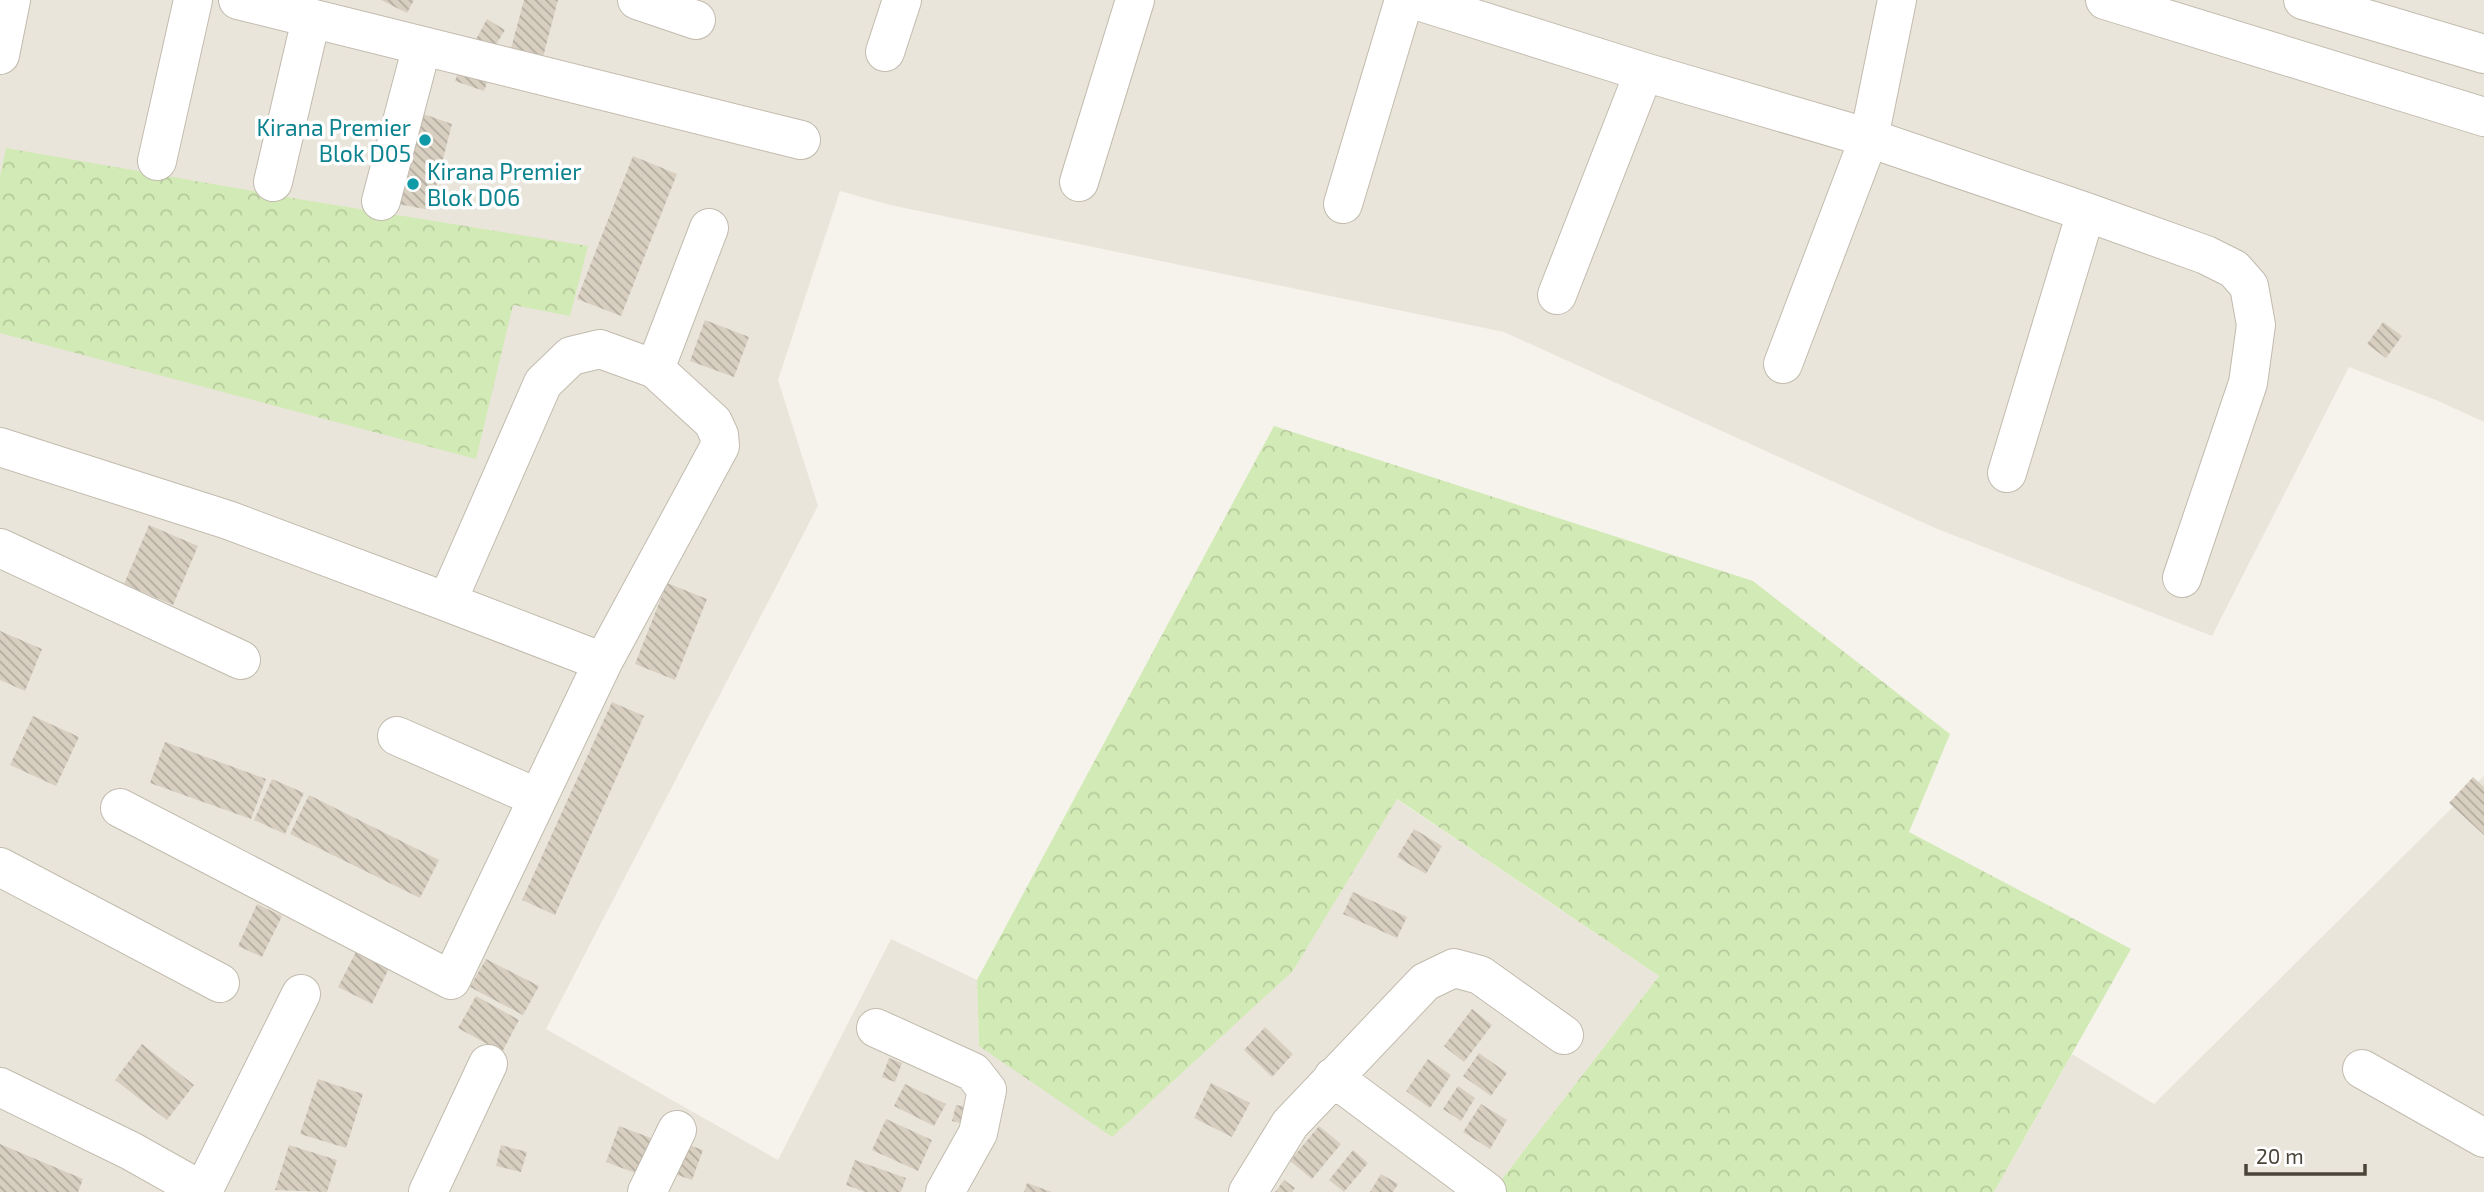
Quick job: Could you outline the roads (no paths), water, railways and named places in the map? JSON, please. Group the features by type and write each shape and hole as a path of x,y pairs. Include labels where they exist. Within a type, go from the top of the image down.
{"street":[{"path":"0,55 11,0"},
{"path":"157,161 194,0"},
{"path":"239,0 801,140"},
{"path":"638,0 696,20"},
{"path":"885,52 902,0"},
{"path":"1079,183 1135,0"},
{"path":"1343,204 1404,0"},
{"path":"1415,0 1644,72 1869,138 2087,212 2206,255 2234,269 2249,286 2256,325 2248,383 2182,578"},
{"path":"1783,365 1869,138 1897,0"},
{"path":"2105,0 2484,117"},
{"path":"2303,0 2393,12 2484,54"},
{"path":"273,182 311,19"},
{"path":"381,201 422,47"},
{"path":"1557,295 1644,72"},
{"path":"2007,473 2087,212"},
{"path":"655,369 709,228"},
{"path":"120,808 451,980 603,662 720,446 719,435 713,422 655,369 600,349 570,356 543,383 447,602"},
{"path":"0,447 228,520 603,662"},
{"path":"0,548 241,660"},
{"path":"397,736 538,798"},
{"path":"0,867 220,983"},
{"path":"1248,1192 1290,1124 1425,982 1454,968 1480,975 1564,1035"},
{"path":"0,1087 131,1151 203,1191 301,995"},
{"path":"876,1028 973,1072 987,1090 978,1133 945,1192"},
{"path":"428,1192 488,1064"},
{"path":"2362,1069 2484,1138"},
{"path":"1333,1077 1487,1192"},
{"path":"647,1192 677,1130"}],"place":[{"name":"Kirana Premier Blok D05","path":"425,140"},
{"name":"Kirana Premier Blok D06","path":"413,184"}]}
